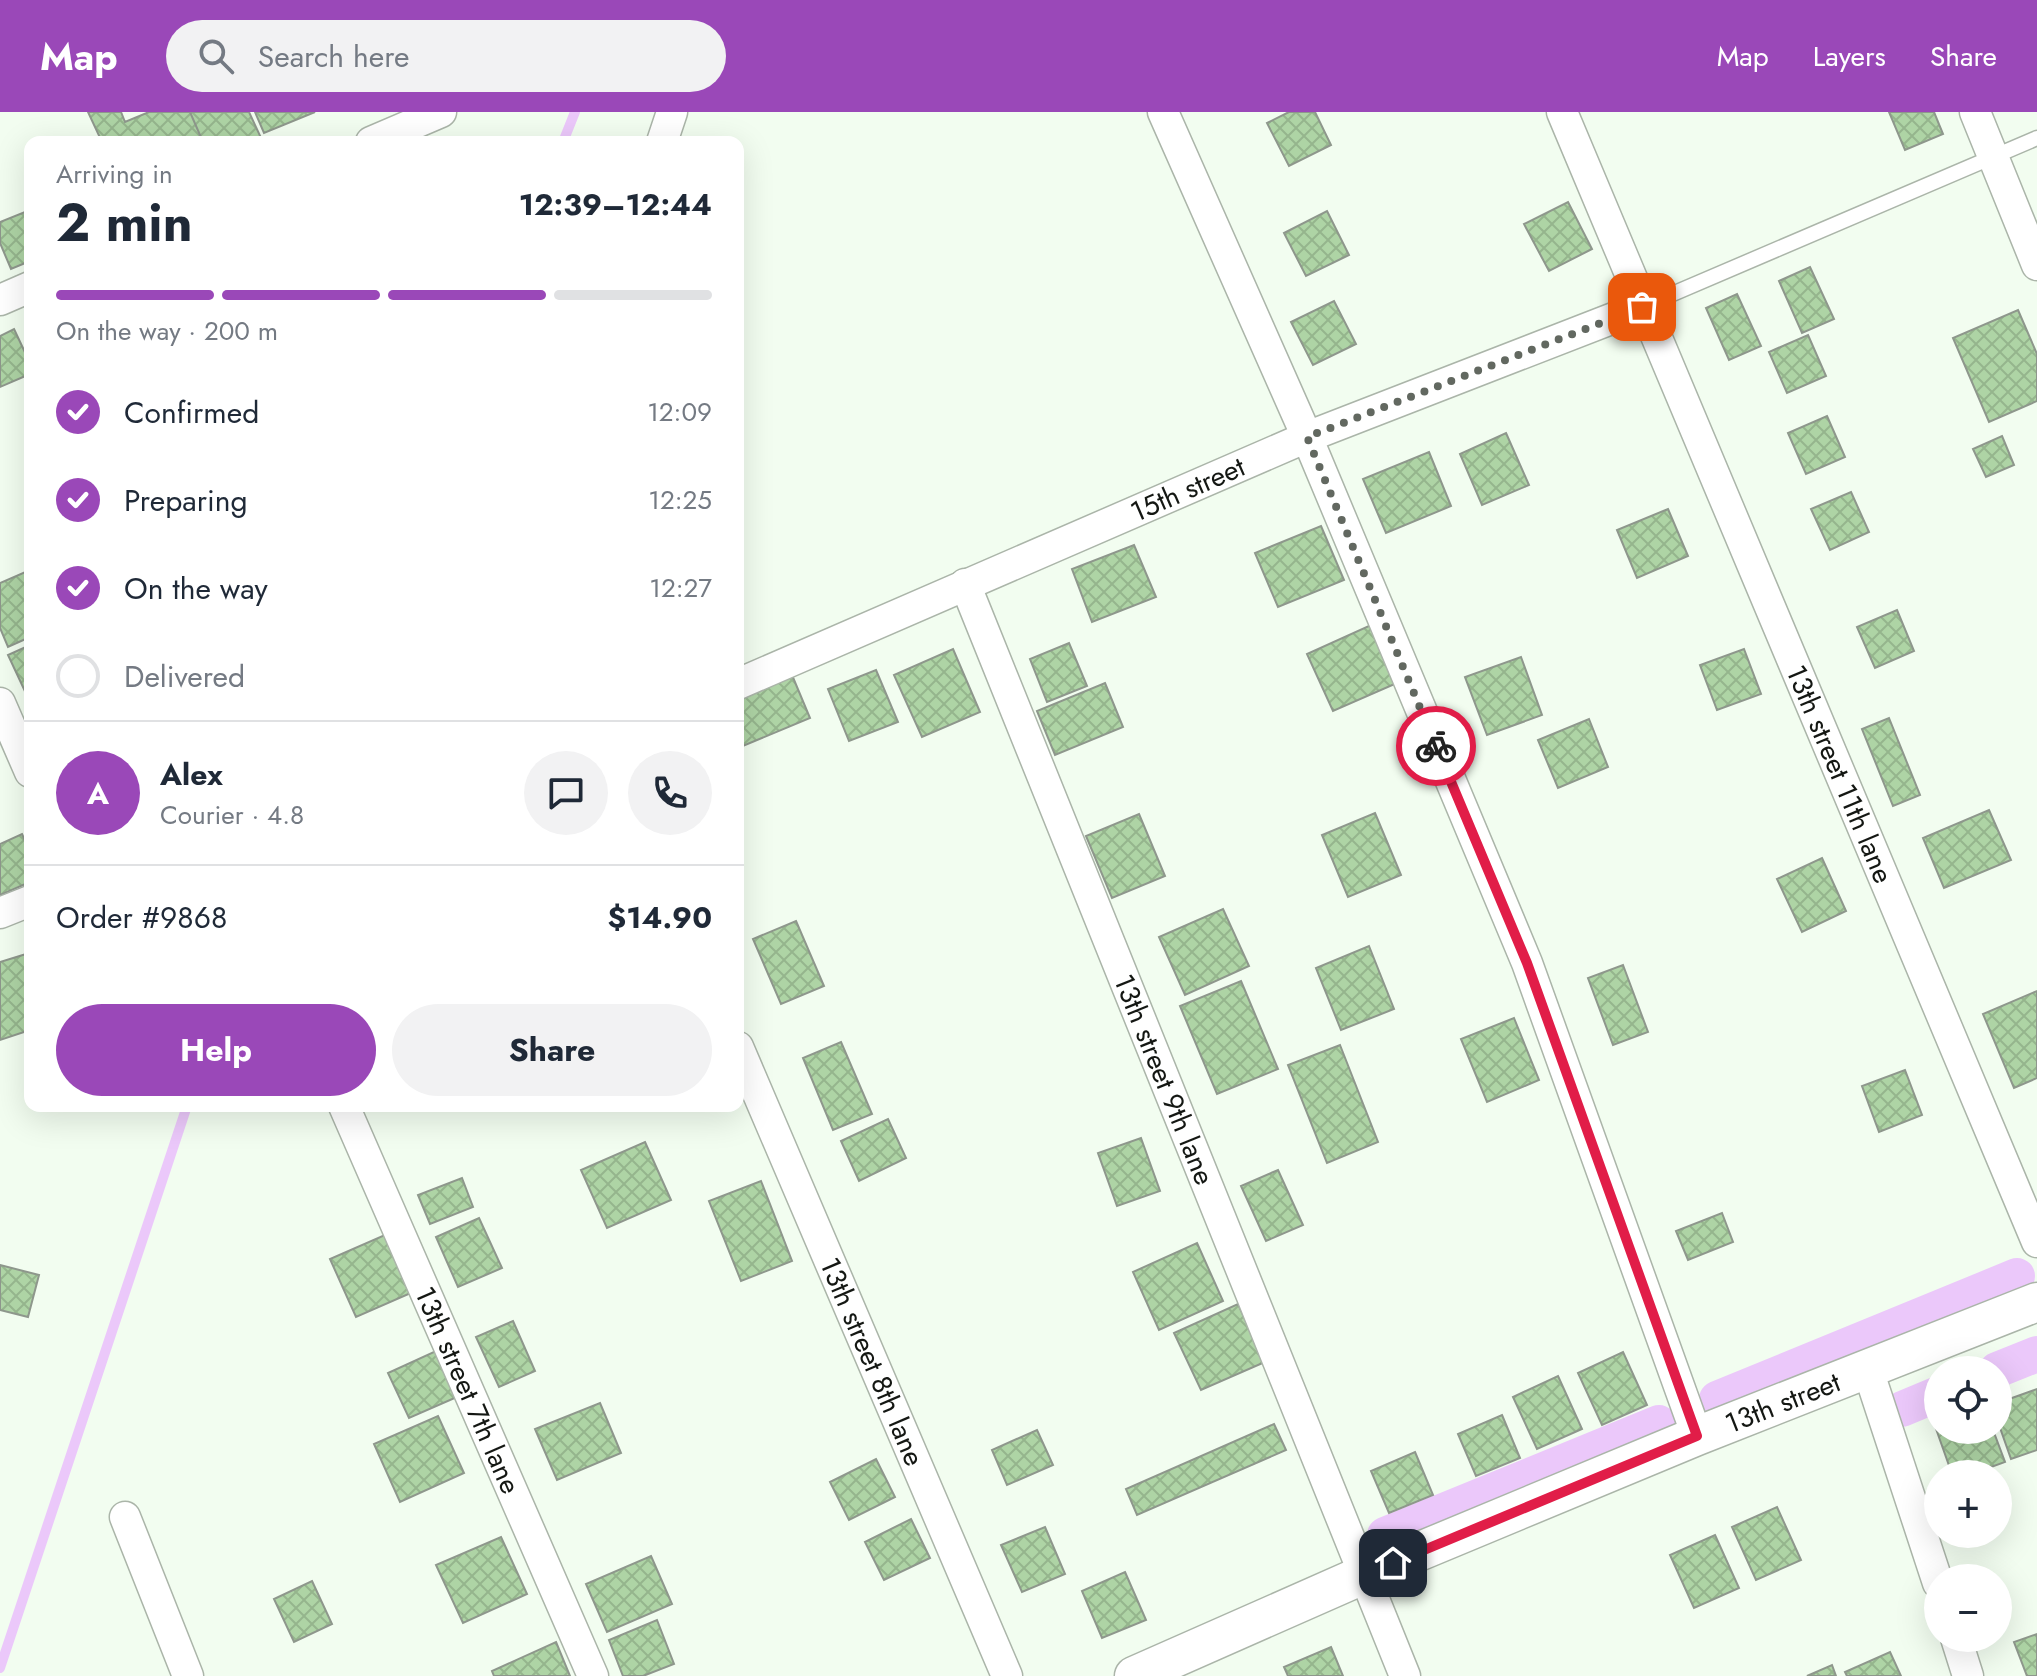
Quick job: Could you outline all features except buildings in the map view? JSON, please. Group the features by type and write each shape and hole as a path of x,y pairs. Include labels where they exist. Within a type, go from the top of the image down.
{"street":[{"path":"385,136 441,112"},
{"path":"664,136 672,112"},
{"path":"1163,112 1307,437 1527,963 1697,1436"},
{"name":"13th street 11th lane","path":"1562,112 2037,1242"},
{"path":"1975,112 2037,265"},
{"path":"0,300 24,290"},
{"name":"15th street","path":"744,681 1307,437 1642,307"},
{"name":"13th street 9th lane","path":"965,584 1405,1676"},
{"path":"0,703 24,758"},
{"path":"0,913 24,903"},
{"name":"13th street 8th lane","path":"744,1061 1007,1676"},
{"name":"13th street 7th lane","path":"347,1112 593,1676"},
{"name":"13th street","path":"1134,1676 1365,1574 1697,1436 2037,1302"},
{"path":"1868,1370 1932,1564"},
{"path":"125,1517 188,1676"},
{"path":"1960,1652 1968,1676"}],"lane":[{"path":"1642,307 2037,138"}],"waterway":[{"path":"565,136 575,112"},
{"path":"0,1668 185,1112"},
{"path":"1717,1399 2017,1276"},
{"path":"2012,1364 2037,1354"},
{"path":"1902,1409 1924,1400"},
{"path":"1385,1535 1659,1423"}],"way so far":[{"path":"1436,746 1307,437 1642,307"}],"route":[{"path":"1393,1563 1697,1436 1527,963 1436,746"}]}
